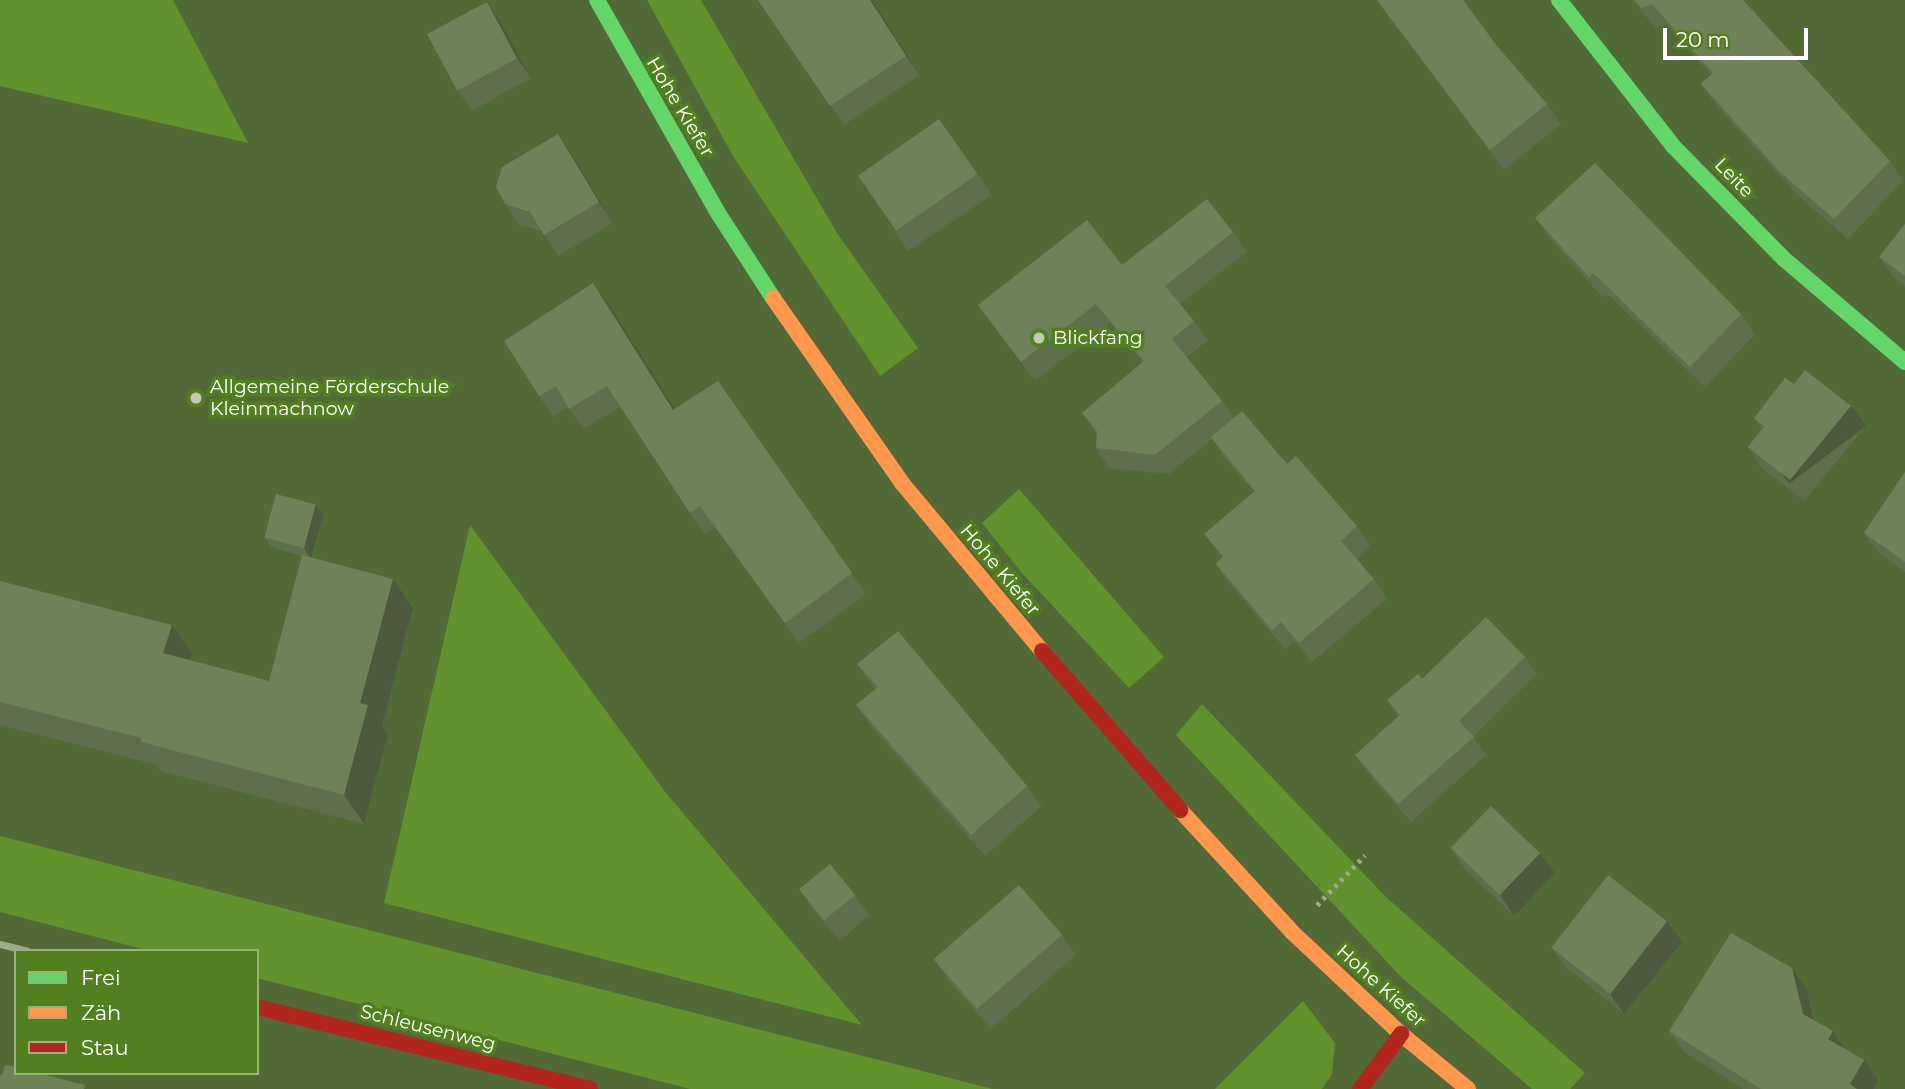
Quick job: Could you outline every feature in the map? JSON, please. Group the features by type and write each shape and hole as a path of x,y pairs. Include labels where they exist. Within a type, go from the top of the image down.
{"street":[{"name":"Hohe Kiefer","path":"597,0 718,213 798,337 902,484 1122,747 1292,932 1401,1034 1468,1089"},
{"name":"Leite","path":"1559,0 1673,146 1784,259 1905,362"},
{"path":"0,944 20,949"},
{"name":"Schleusenweg","path":"259,1007 590,1089"},
{"path":"1360,1089 1401,1034"}],"path":[{"path":"1315,907 1365,855"}],"green space":[{"path":"0,0 173,0 248,143 0,86"},
{"path":"647,0 701,0 837,233 918,348 880,376 733,156"},
{"path":"1019,489 1164,657 1129,688 1022,573 982,523"},
{"path":"470,525 666,793 862,1025 384,903"},
{"path":"1202,704 1386,897 1585,1073 1570,1089 1532,1089 1401,977 1176,735"},
{"path":"0,836 993,1089 690,1089 259,979 259,949 142,949 0,912"},
{"path":"1303,1001 1335,1043 1332,1074 1322,1089 1215,1089"}],"building":[{"path":"758,0 870,0 906,56 830,106"},
{"path":"1377,0 1463,0 1497,46 1547,104 1490,150"},
{"path":"1635,0 1743,0 1890,161 1834,219 1781,173 1701,84 1713,73 1652,4 1641,8"},
{"path":"487,2 517,59 457,90 427,34"},
{"path":"939,119 977,174 896,231 858,176"},
{"path":"558,134 599,202 544,235 530,212 505,204 496,187 502,167"},
{"path":"1595,163 1741,314 1690,367 1593,273 1589,277 1535,218"},
{"path":"1207,199 1233,232 1165,286 1194,321 1172,339 1222,401 1155,455 1096,448 1097,431 1082,413 1144,361 1096,304 1021,362 978,305 1087,220 1122,265"},
{"path":"1905,224 1905,276 1879,257"},
{"path":"593,283 673,410 718,381 852,573 785,623 700,506 690,513 607,386 569,409 556,386 539,396 504,341"},
{"path":"1805,370 1851,406 1790,480 1748,447 1764,426 1754,418 1785,378 1794,384"},
{"path":"1242,411 1287,464 1296,456 1357,526 1341,541 1374,579 1299,643 1281,622 1272,630 1216,564 1223,556 1204,534 1255,491 1211,437"},
{"path":"1905,472 1905,562 1864,533"},
{"path":"276,494 316,505 304,548 264,537"},
{"path":"302,555 393,579 360,703 368,705 344,795 0,702 0,581 172,625 163,653 269,681"},
{"path":"1486,617 1525,657 1459,721 1474,737 1398,804 1355,755 1400,715 1387,700 1418,674 1422,679"},
{"path":"898,631 1027,786 971,835 856,705 878,687 857,664"},
{"path":"1491,806 1540,853 1500,895 1451,848"},
{"path":"830,864 855,895 824,920 799,889"},
{"path":"1608,875 1667,921 1610,994 1551,947"},
{"path":"1019,885 1062,935 977,1009 934,959"},
{"path":"1731,933 1792,968 1803,1014 1833,1031 1828,1039 1864,1060 1850,1084 1857,1089 1761,1089 1669,1031"},
{"path":"5,1065 14,1067 14,1075 46,1075 85,1085 84,1089 0,1089"}],"traffic: fast":[{"path":"597,0 718,213 773,298"},
{"path":"1559,0 1673,146 1784,259 1905,362"}],"traffic: slow":[{"path":"773,298 902,483 1042,651"},
{"path":"1180,810 1292,932 1401,1034 1468,1089"}],"traffic: jam":[{"path":"1042,651 1180,810"},
{"path":"259,1007 590,1089"},
{"path":"1360,1089 1401,1034"}],"place":[{"name":"Blickfang","path":"1039,338"},
{"name":"Allgemeine Förderschule Kleinmachnow","path":"196,398"}]}
